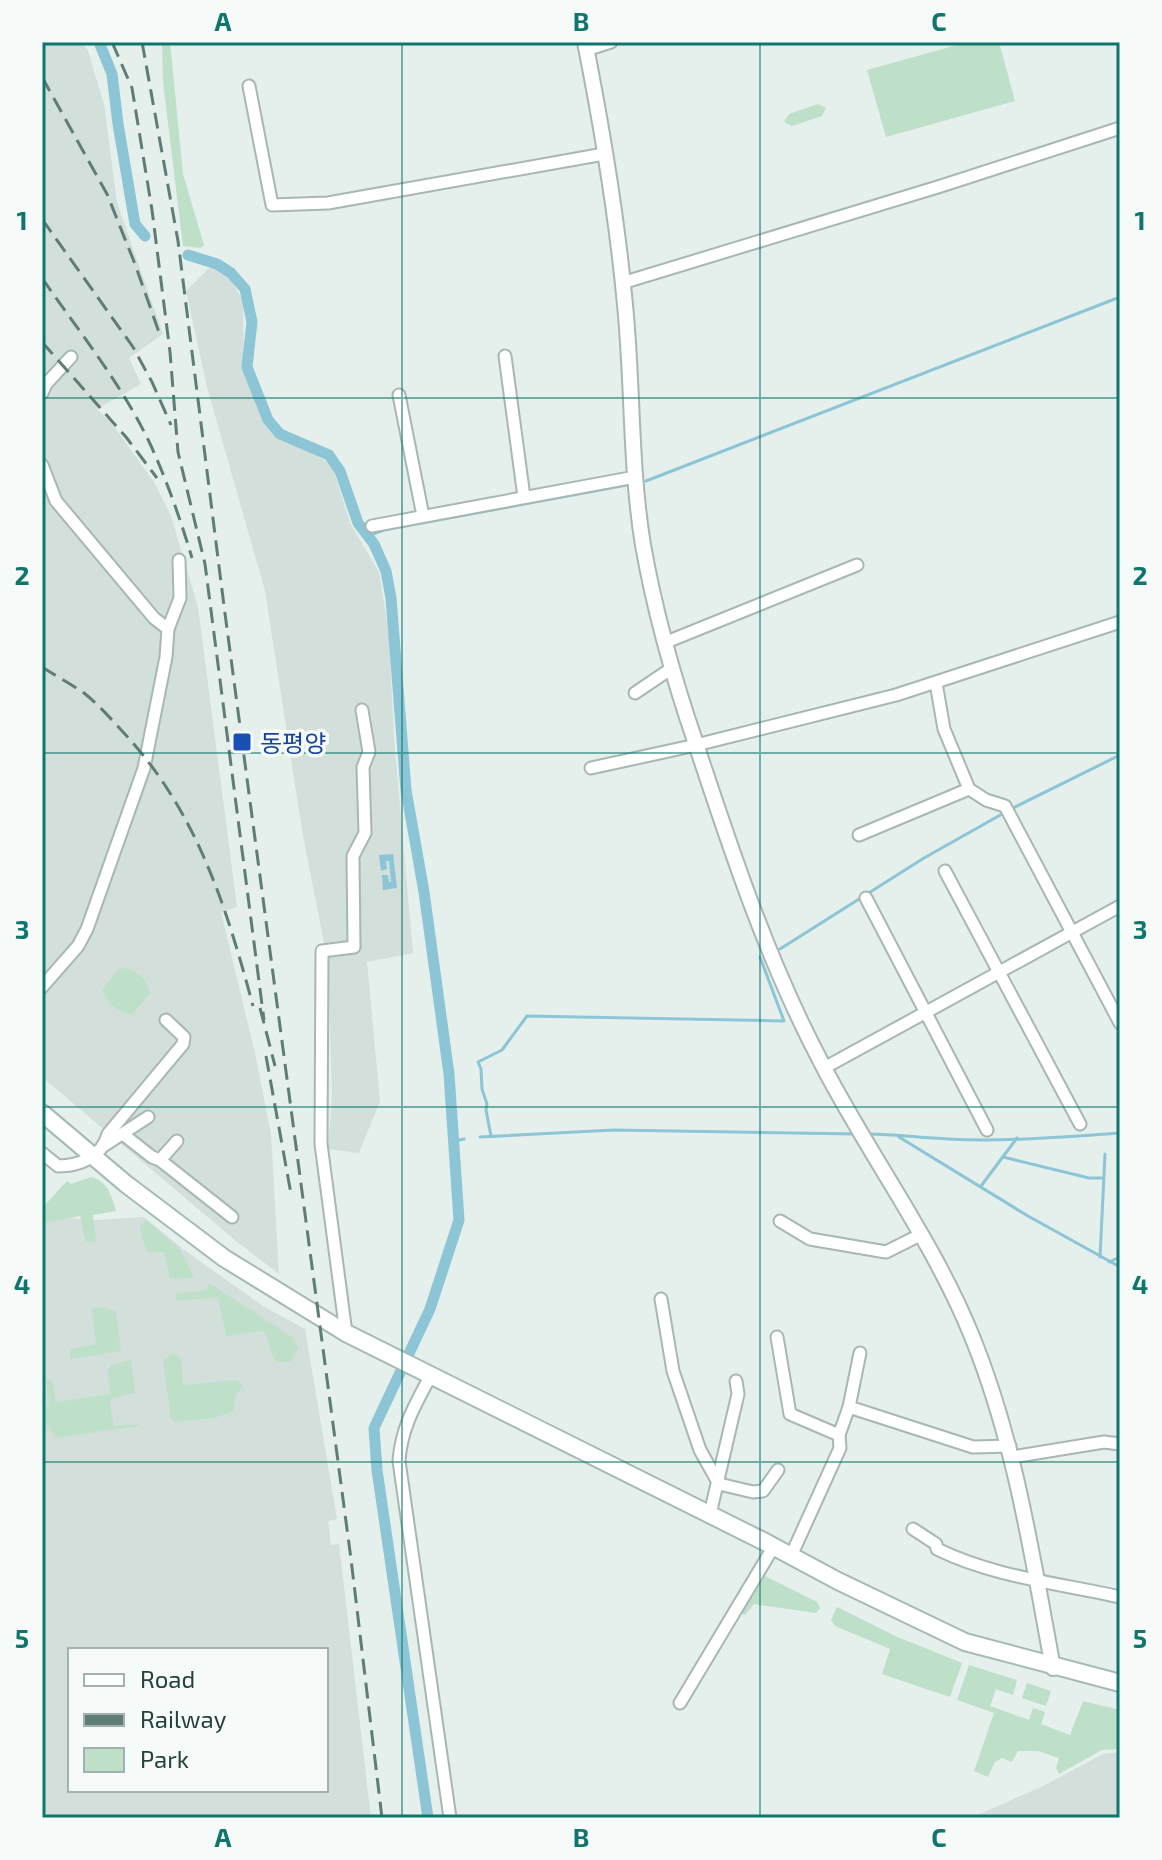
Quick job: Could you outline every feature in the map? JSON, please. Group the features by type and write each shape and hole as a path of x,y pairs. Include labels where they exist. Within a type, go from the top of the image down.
{"main road":[{"path":"42,1113 99,1150 224,1258 346,1333 965,1642 1053,1668 1120,1683"}],"street":[{"path":"611,42 585,46 622,283 635,477 643,545 664,643 767,949 824,1068 954,1296 972,1336 1011,1452 1053,1668"},
{"path":"249,86 272,205 328,203 604,154"},
{"path":"622,283 1120,128"},
{"path":"505,356 524,497"},
{"path":"42,393 46,384 71,357"},
{"path":"399,395 423,516"},
{"path":"42,465 46,487 134,595 168,629"},
{"path":"372,526 635,477"},
{"path":"42,987 78,946 87,929 144,768 166,657 168,629 180,598 179,560"},
{"path":"664,643 857,565"},
{"path":"591,768 696,745 936,683 1120,622"},
{"path":"635,693 672,668"},
{"path":"936,683 944,729 969,789 986,800 1005,806 1120,1023"},
{"path":"346,1333 321,1144 322,951 354,947 353,856 365,833 363,767 369,752 362,710"},
{"path":"859,835 969,789"},
{"path":"945,871 1080,1124"},
{"path":"866,898 987,1130"},
{"path":"824,1068 1120,906"},
{"path":"99,1150 108,1134 183,1044 184,1037 166,1020"},
{"path":"42,1153 58,1166 74,1166 148,1117"},
{"path":"124,1135 232,1217"},
{"path":"160,1160 177,1141"},
{"path":"780,1221 810,1239 886,1252 920,1235"},
{"path":"661,1299 673,1371 700,1450 719,1484 753,1492 763,1491 778,1470"},
{"path":"777,1337 790,1414 839,1435"},
{"path":"791,1556 840,1448 839,1435 849,1407 860,1353"},
{"path":"425,1372 400,1441 399,1461 450,1818"},
{"path":"710,1514 738,1394 736,1381"},
{"path":"849,1407 973,1447 1011,1452 1104,1442 1120,1444"},
{"path":"913,1529 936,1544 937,1549 963,1562 1016,1577 1036,1578 1120,1597"},
{"path":"680,1703 774,1546"}],"shaded area":[{"path":"42,42 81,42 88,51 104,104 117,203 163,334 129,358 141,384 97,409 113,425 154,482 171,516 198,607 237,907 221,912 271,1134 279,1274 42,1077"},
{"path":"211,266 231,280 243,301 244,371 263,420 280,440 319,456 332,466 350,523 379,572 389,634 394,738 413,953 367,962 380,1101 359,1153 328,1149 332,1096 328,963 303,836 265,591 207,387 186,291"},
{"path":"42,1216 95,1220 144,1217 263,1306 305,1329 337,1519 328,1521 331,1545 339,1544 371,1818 42,1818"},
{"path":"1120,1752 1120,1818 971,1818 1043,1786 1103,1754"}],"green space":[{"path":"162,42 170,42 183,174 204,245 200,248 183,246 163,82"},
{"path":"968,42 999,42 1015,101 886,137 867,70"},
{"path":"818,104 826,108 822,116 792,126 784,122 789,114"},
{"path":"128,968 142,978 150,993 132,1015 114,1007 102,991 118,969"},
{"path":"91,1177 105,1185 116,1211 93,1215 96,1241 86,1242 80,1216 42,1223 42,1208 67,1181 71,1184"},
{"path":"146,1220 180,1249 194,1278 170,1279 164,1252 148,1252 143,1241 140,1226"},
{"path":"209,1283 292,1337 298,1348 291,1362 277,1362 263,1331 226,1336 218,1297 177,1301 175,1294 206,1290"},
{"path":"101,1307 116,1311 121,1351 70,1359 70,1349 96,1344 92,1309"},
{"path":"172,1354 181,1361 183,1385 236,1380 243,1385 235,1397 234,1411 214,1418 175,1422 171,1419 163,1360"},
{"path":"131,1360 135,1393 112,1398 110,1405 114,1426 138,1426 56,1438 44,1413 49,1404 46,1381 52,1380 56,1402 110,1394 110,1366"},
{"path":"763,1575 817,1602 820,1608 816,1613 754,1604 745,1615 739,1613"},
{"path":"837,1607 895,1636 962,1663 950,1697 882,1674 890,1649 835,1626 831,1620"},
{"path":"969,1665 1017,1680 1013,1695 996,1689 990,1706 1029,1720 1033,1708 1045,1712 1041,1724 1070,1735 1083,1701 1120,1710 1120,1749 1102,1750 1059,1774 1056,1768 1059,1758 1038,1751 1018,1751 1012,1762 1002,1758 995,1762 988,1777 974,1771 994,1713 957,1700"},
{"path":"1027,1683 1051,1691 1046,1706 1022,1698"}],"water":[{"path":"393,854 397,888 383,890 382,875 388,875 391,882 389,861 386,861 387,869 381,871 379,855"}],"waterway":[{"path":"99,42 112,74 135,224 145,236"},
{"path":"188,255 217,264 231,273 245,289 252,322 247,367 268,420 280,434 329,455 340,471 358,523 374,544 386,571 391,598 406,790 424,892 449,1074 459,1220 430,1309 374,1428 377,1470 428,1818"},
{"path":"646,481 1120,297"},
{"path":"367,536 384,530 627,485"},
{"path":"780,949 924,858 1011,809 1120,755"},
{"path":"491,1136 478,1062 502,1050 527,1016 784,1021 760,957"},
{"path":"480,1137 614,1130 856,1134"},
{"path":"868,1134 991,1140 1120,1133"},
{"path":"899,1137 1028,1216 1120,1267"},
{"path":"981,1186 1017,1138"},
{"path":"455,1141 464,1139"},
{"path":"1100,1257 1105,1154"},
{"path":"1003,1157 1089,1178 1103,1178"},
{"path":"1109,1262 1120,1257"}],"railway":[{"path":"112,42 132,88 152,210 170,352 178,452 205,564 264,1020"},
{"path":"142,42 178,241 351,1559 382,1818"},
{"path":"42,77 107,194 161,338"},
{"path":"42,219 133,347 171,425"},
{"path":"42,278 101,361 141,425 169,489 192,558"},
{"path":"42,342 126,437 157,478"},
{"path":"42,667 84,693 99,707 148,762 170,794 189,826 219,895 253,1006"},
{"path":"260,1008 275,1066"},
{"path":"266,1056 291,1194"}],"place":[{"name":"동평양","path":"242,742"}]}
